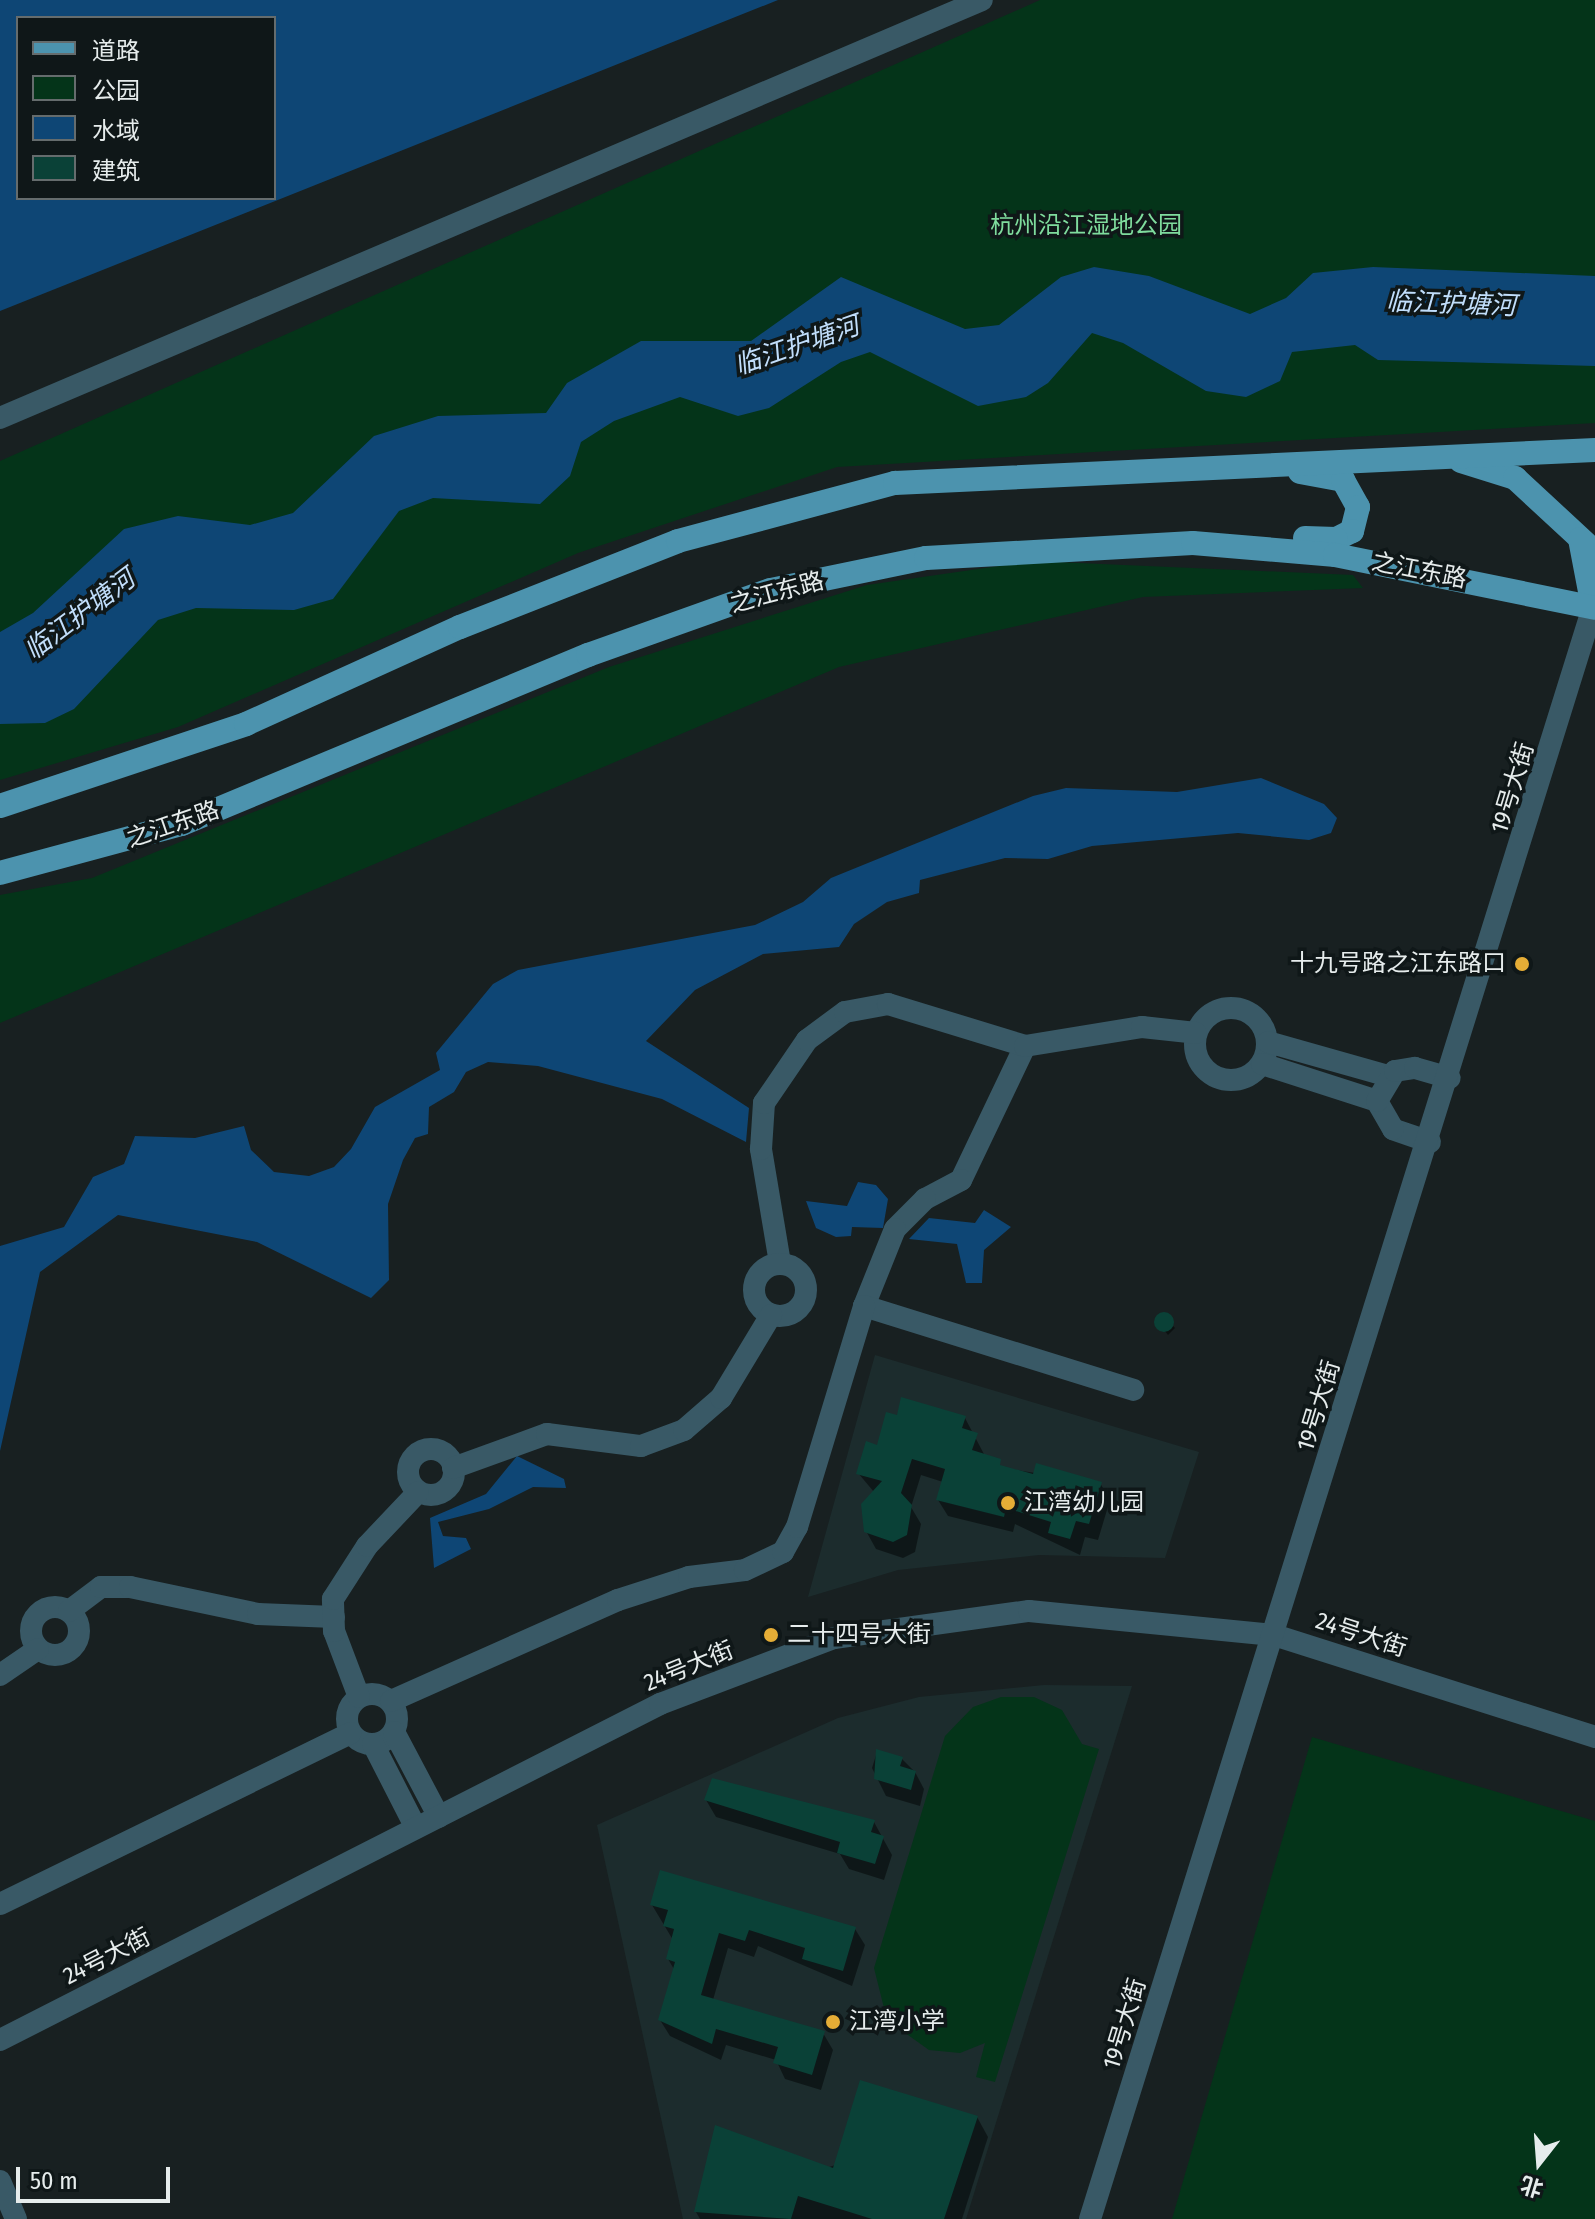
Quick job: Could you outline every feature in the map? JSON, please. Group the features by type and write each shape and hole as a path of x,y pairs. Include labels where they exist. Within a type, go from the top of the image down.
{"main road":[{"path":"0,806 246,724 460,627 678,541 895,483 1595,450"},
{"path":"1438,456 1515,478 1588,546 1594,607"},
{"path":"1154,544 1174,533 1219,532 1336,539 1358,522 1356,493 1343,480 1255,464"},
{"name":"之江东路","path":"0,873 182,824 588,655 771,590 926,558 1154,544 1335,555 1594,607"}],"street":[{"path":"0,418 982,0"},
{"name":"19号大街","path":"1090,2219 1430,1142 1594,607"},
{"path":"780,1263 761,1149 764,1103 807,1040 845,1012 888,1004 1025,1046 1142,1027 1196,1033"},
{"path":"1236,1007 1258,1019 1265,1053 1244,1078 1221,1079 1196,1056 1196,1033 1211,1013 1236,1007"},
{"path":"359,1697 391,1701 618,1600 689,1577 745,1570 783,1552 797,1527 864,1306 895,1229 925,1199 961,1180 1025,1046"},
{"path":"1265,1053 1388,1076 1415,1068 1450,1078"},
{"path":"1265,1053 1377,1101 1393,1129 1430,1142"},
{"path":"1377,1101 1388,1076"},
{"path":"780,1263 802,1274 805,1298 796,1311 771,1315 757,1303 754,1285 763,1270 780,1263"},
{"path":"864,1306 1133,1390"},
{"path":"418,1492 441,1493 453,1468 547,1434 641,1446 684,1430 721,1398 771,1315"},
{"path":"418,1492 408,1473 418,1454 440,1451 453,1468"},
{"path":"359,1697 334,1617 333,1599 350,1569 418,1492"},
{"path":"69,1611 101,1587 130,1587 258,1614 334,1617"},
{"path":"53,1606 69,1611 78,1623 74,1646 61,1655 38,1649 30,1635 35,1616 53,1606"},
{"name":"24号大街","path":"0,2040 660,1704 834,1638 1029,1611 1274,1635 1595,1737"},
{"path":"0,1675 38,1649"},
{"path":"351,1733 348,1709 359,1697"},
{"path":"391,1701 394,1732 439,1817"},
{"path":"373,1744 394,1732"},
{"path":"351,1733 373,1744 416,1828"},
{"path":"0,1904 351,1733"},
{"path":"0,2181 16,2219"}],"shaded area":[{"name":"江湾幼儿园","path":"875,1355 1199,1452 1165,1558 1039,1555 898,1570 808,1597"},
{"name":"江湾小学","path":"1044,1685 1132,1686 966,2219 683,2219 597,1825 838,1718 919,1697"}],"green space":[{"name":"杭州沿江湿地公园","path":"1040,0 1595,0 1595,423 837,467 578,553 178,727 0,780 0,461"},
{"path":"1033,561 1353,575 1363,588 1143,597 839,667 0,1023 0,895 92,878 609,667 867,585"},
{"path":"1001,1697 1034,1697 1062,1710 1082,1744 1099,1749 995,2082 976,2077 985,2043 960,2053 929,2050 887,2020 874,1968 945,1736 973,1707"},
{"path":"1312,1737 1595,1821 1595,2219 1172,2219"}],"water":[{"path":"0,0 778,0 0,311"},
{"name":"临江护塘河","path":"1094,267 1149,276 1250,314 1286,298 1313,273 1373,267 1595,276 1595,366 1378,360 1355,345 1292,352 1280,381 1246,397 1206,391 1123,343 1092,333 1048,383 1026,397 978,406 870,352 841,362 769,408 738,416 680,397 614,421 581,442 570,476 540,504 433,498 399,511 333,599 294,610 196,608 158,620 74,709 45,723 0,724 0,632 33,613 124,529 178,516 250,525 293,513 374,436 438,416 546,413 567,383 641,341 751,341 841,277 965,329 999,325 1061,277"},
{"path":"1261,778 1324,804 1337,818 1331,833 1309,840 1238,833 1092,846 1048,859 1005,858 920,880 919,893 887,902 854,924 839,947 763,954 695,990 646,1041 749,1108 746,1142 662,1099 538,1066 488,1062 466,1072 454,1092 429,1107 428,1134 415,1138 403,1160 388,1204 389,1280 371,1298 257,1242 118,1215 40,1272 0,1451 0,1246 64,1227 93,1177 124,1164 135,1136 195,1138 244,1126 251,1150 274,1172 309,1176 334,1167 351,1149 375,1107 440,1070 436,1053 493,984 518,970 755,925 803,902 831,878 1033,796 1066,788 1177,792"},
{"path":"858,1182 876,1185 888,1199 883,1228 852,1227 851,1236 836,1237 816,1228 806,1201 847,1206"},
{"path":"984,1210 1011,1227 984,1250 982,1283 966,1283 957,1244 909,1239 929,1218 975,1223"},
{"path":"517,1456 564,1479 566,1488 533,1487 489,1509 438,1522 443,1536 466,1538 471,1549 434,1568 430,1518 486,1494"}],"building":[{"path":"1164,1312 1171,1315 1174,1322 1171,1329 1164,1332 1157,1329 1154,1322 1157,1315"},
{"path":"901,1397 966,1416 962,1428 978,1433 972,1450 1001,1459 1000,1465 1033,1474 1036,1463 1102,1482 1089,1524 1076,1521 1070,1539 1048,1533 1051,1522 1006,1508 1004,1517 936,1500 945,1469 912,1459 901,1493 912,1505 907,1535 893,1542 864,1532 861,1504 882,1481 856,1474 866,1441 877,1445 886,1412 897,1415"},
{"path":"876,1749 903,1757 900,1766 916,1771 911,1790 874,1779"},
{"path":"712,1778 875,1820 871,1832 884,1836 875,1864 837,1853 840,1842 704,1800"},
{"path":"660,1870 856,1927 843,1971 802,1959 805,1948 749,1930 745,1941 719,1933 701,1995 825,2031 812,2075 773,2063 778,2047 716,2029 712,2044 658,2020 675,1962 666,1959 674,1929 663,1926 668,1910 650,1905"},
{"path":"860,2080 978,2116 944,2219 872,2219 798,2196 791,2219 694,2212 715,2125 833,2168"}],"place":[{"name":"十九号路之江东路口","path":"1522,964"},
{"name":"江湾幼儿园","path":"1008,1503"},
{"name":"二十四号大街","path":"771,1635"},
{"name":"江湾小学","path":"833,2022"}]}
